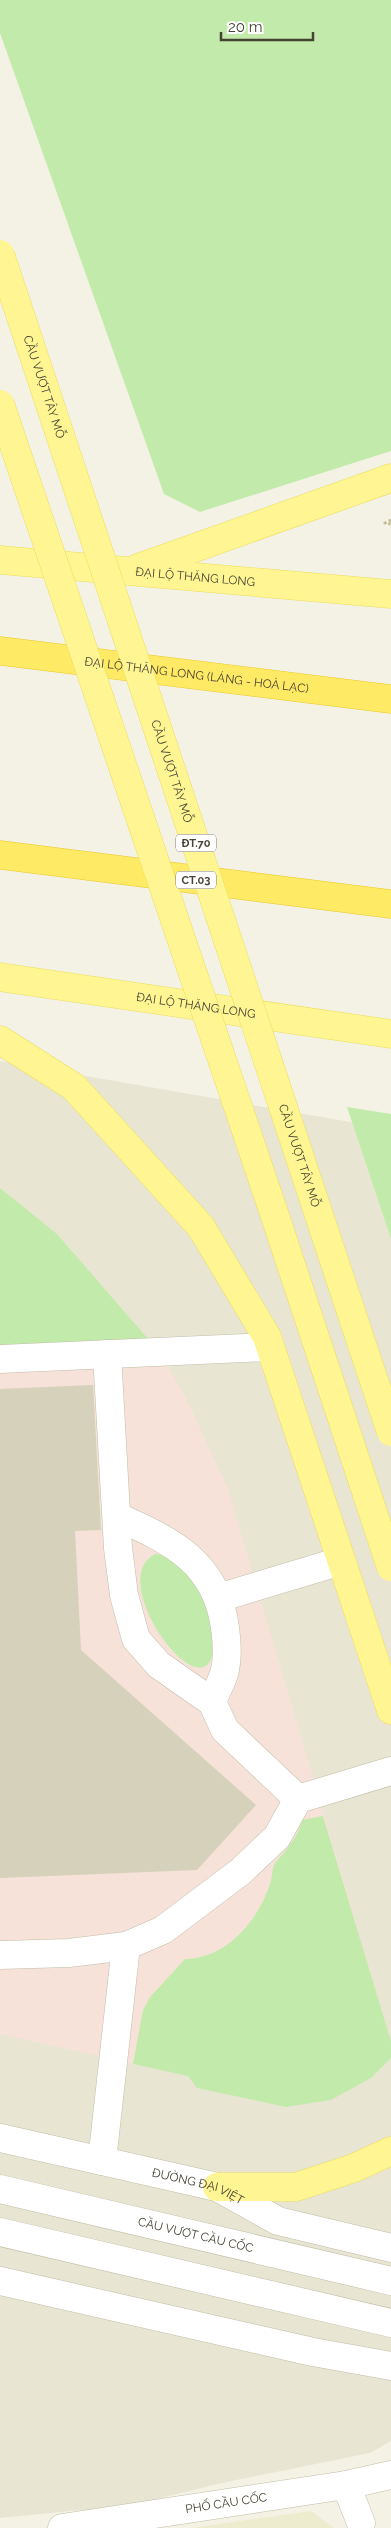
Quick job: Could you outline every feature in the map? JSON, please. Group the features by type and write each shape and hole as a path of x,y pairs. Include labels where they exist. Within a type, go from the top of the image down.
{"highway":[{"name":"ĐẠI LỘ THĂNG LONG (LÁNG - HOÀ LẠC)","path":"0,651 391,699"},
{"name":"CT.03","path":"0,855 391,904"}],"main road":[{"name":"CẦU VƯỢT TÂY MỖ","path":"0,254 391,1432"},
{"path":"0,404 271,1203 391,1567"},
{"path":"130,571 391,478"},
{"name":"ĐẠI LỘ THĂNG LONG","path":"0,560 391,594"},
{"name":"ĐẠI LỘ THĂNG LONG","path":"0,978 391,1034"},
{"path":"0,1040 74,1087 201,1227 266,1337 391,1710"},
{"path":"217,2187 296,2187 354,2168 391,2151"}],"street":[{"path":"0,1359 270,1347"},
{"path":"107,1354 118,1516 118,1548 124,1595 136,1639 159,1665 212,1702 225,1730 298,1799"},
{"path":"118,1516 153,1532 184,1552 212,1582 223,1611 228,1644 225,1670 212,1702"},
{"path":"218,1598 341,1561"},
{"path":"0,1955 69,1953 126,1946 163,1930 240,1872 277,1837 298,1799 391,1771"},
{"path":"102,2161 126,1946"},
{"name":"ĐƯỜNG ĐẠI VIỆT","path":"0,2138 217,2187 278,2221 391,2248"},
{"name":"CẦU VƯỢT CẦU CỐC","path":"0,2189 391,2281"},
{"path":"0,2232 391,2323"},
{"path":"0,2280 313,2352 391,2366"},
{"name":"PHỐ CẦU CỐC","path":"62,2528 346,2485 391,2475"},
{"path":"346,2485 361,2524"}],"shaded area":[{"path":"0,1061 391,1129 391,2441 370,2453 222,2483 132,2505 0,2518"},
{"path":"0,1188 57,1234 159,1351 185,1396 227,1486 391,2041 391,2058 371,2078 331,2100 286,2107 197,2088 188,2076 0,2034"},
{"path":"311,2511 334,2528 191,2528"}],"green space":[{"path":"0,0 391,0 391,451 200,512 164,494 0,33"},
{"path":"347,1107 391,1114 391,1239"},
{"path":"0,1188 57,1234 150,1341 0,1348"},
{"path":"155,1554 168,1557 180,1565 199,1588 206,1603 214,1632 214,1645 208,1664 195,1667 179,1657 163,1638 149,1615 141,1590 142,1569"},
{"path":"323,1816 391,2041 391,2058 371,2078 331,2100 286,2107 197,2088 188,2076 133,2064 143,2010 150,1997 185,1959 200,1957 227,1945 249,1924 265,1898 276,1861 294,1839 302,1820"}],"building":[{"path":"93,1385 101,1530 75,1531 81,1650 256,1805 197,1870 0,1878 0,1389"}]}
